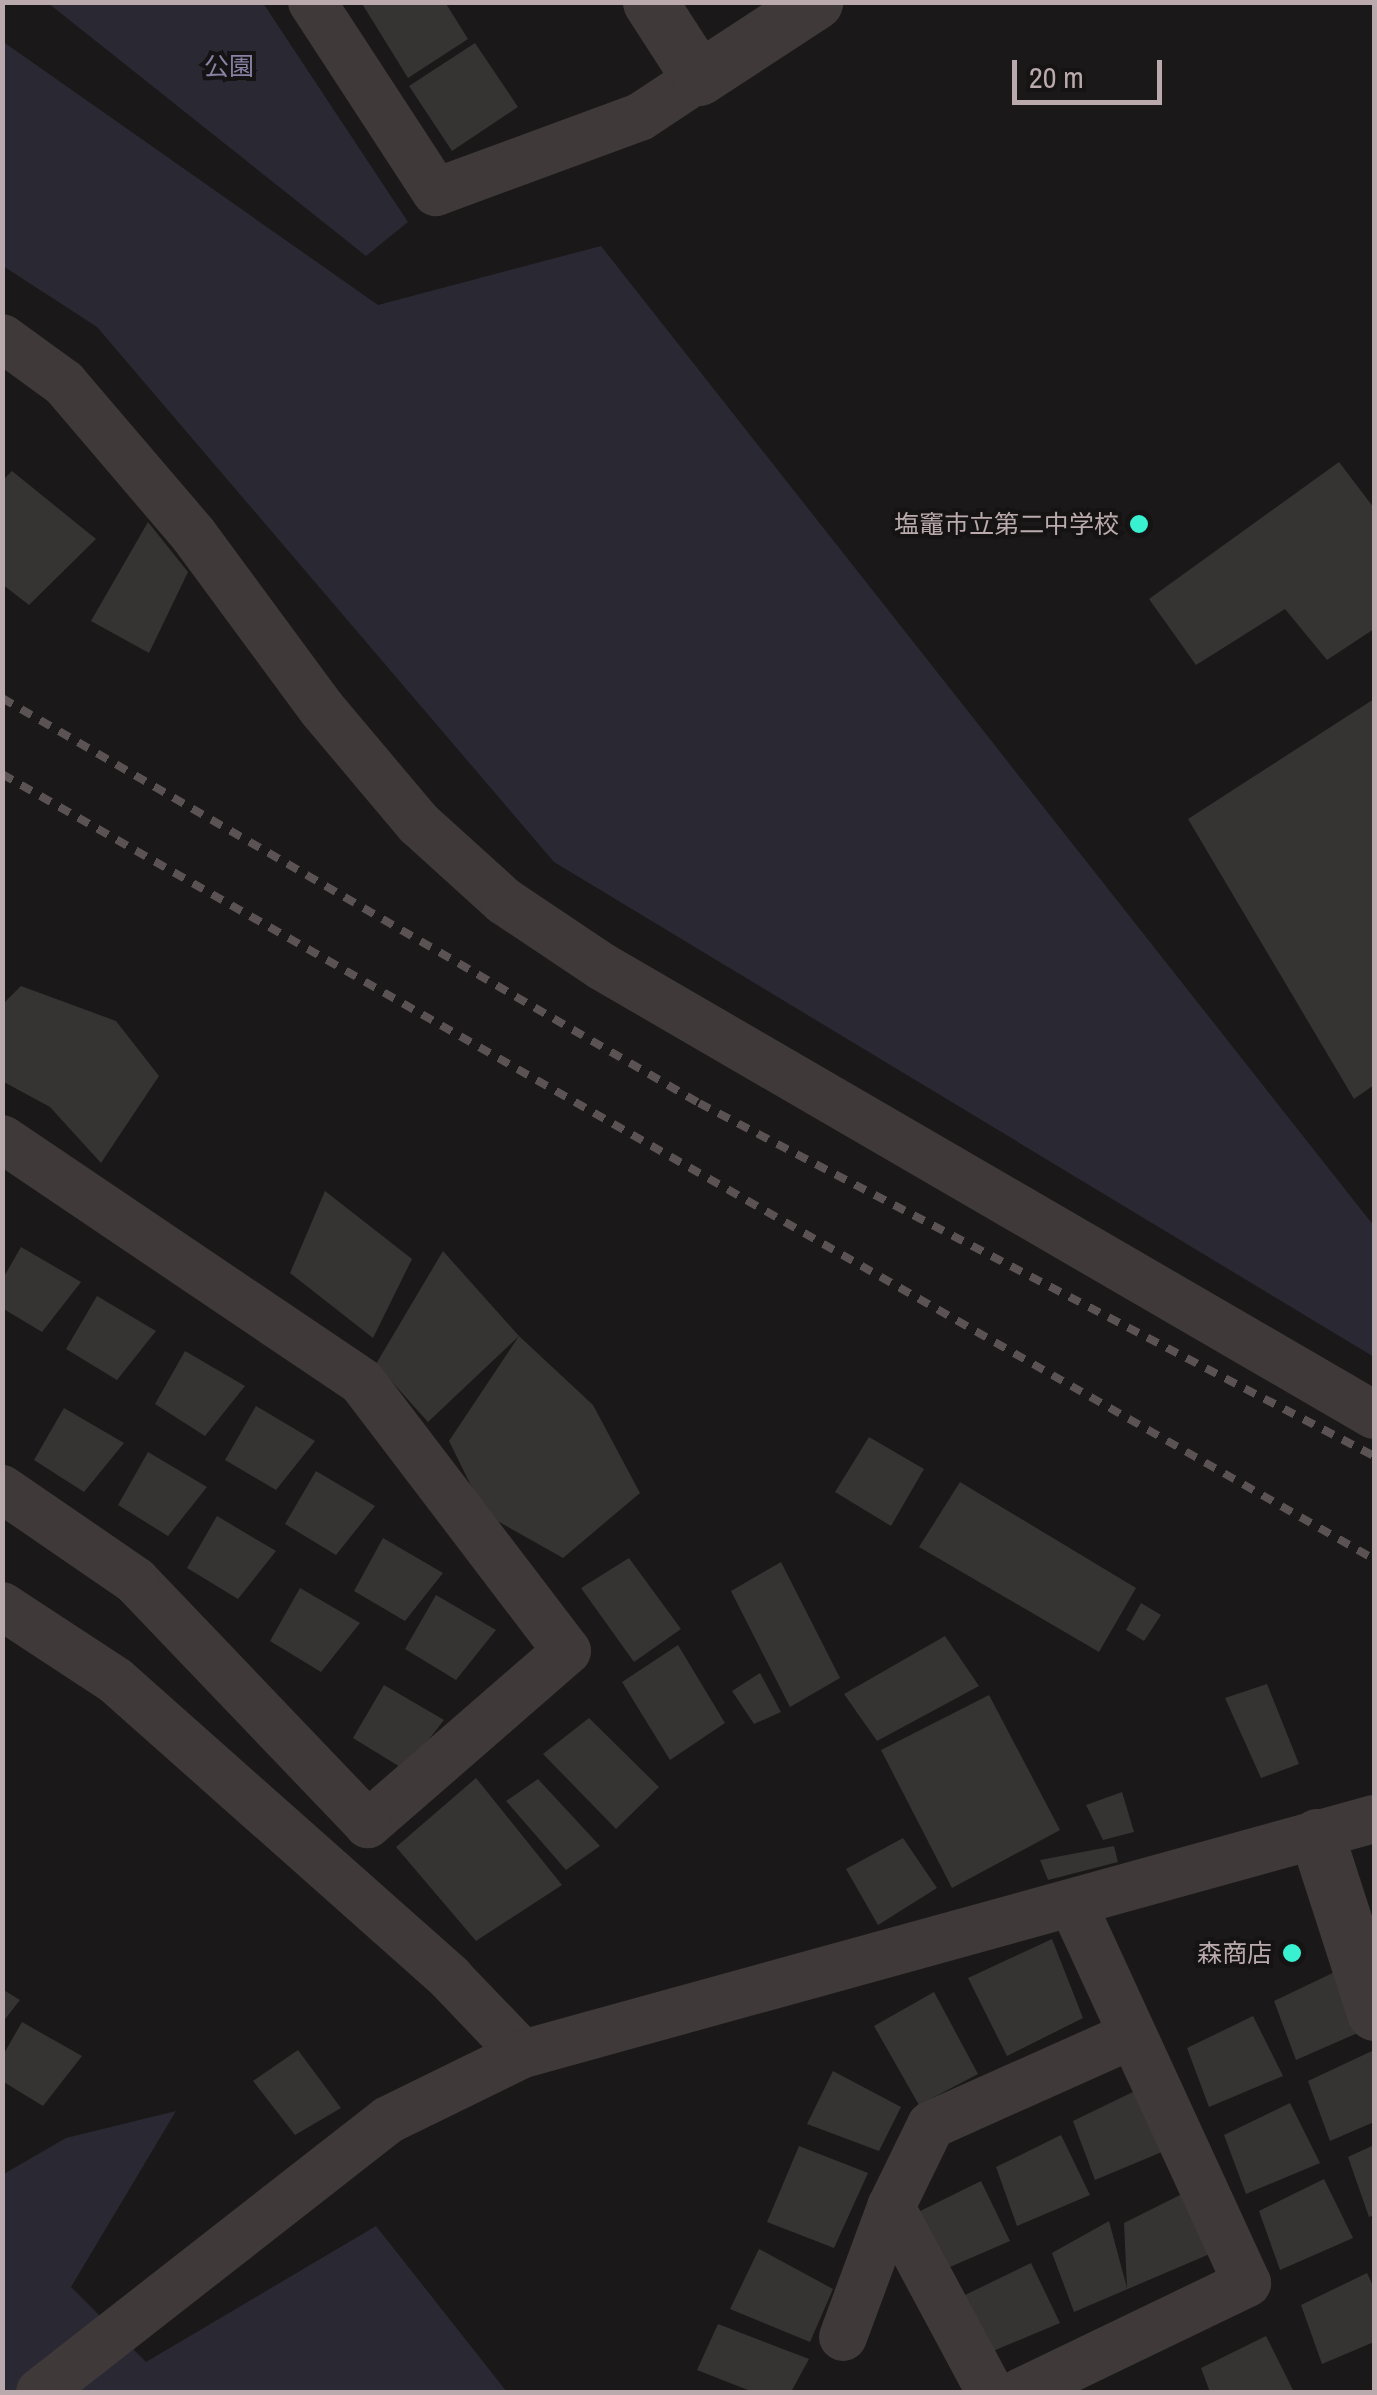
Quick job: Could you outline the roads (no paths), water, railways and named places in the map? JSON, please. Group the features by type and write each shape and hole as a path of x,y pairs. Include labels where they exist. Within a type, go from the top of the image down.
{"street":[{"path":"312,2 436,192 640,117 815,2"},
{"path":"650,2 699,78"},
{"path":"2,338 64,383 193,534 322,709 407,809 504,902 601,966 1374,1414"},
{"path":"2,1139 362,1382 568,1652 368,1824 136,1580 2,1490"},
{"path":"2,1606 116,1681 450,1978 523,2054"},
{"path":"40,2392 388,2120 523,2054 1374,1820"},
{"path":"1318,1836 1374,2012"},
{"path":"1020,2392 1247,2283 1128,2036 1072,1903"},
{"path":"843,2337 891,2207 931,2124 1128,2036"},
{"path":"891,2207 990,2392"}],"railway":[{"path":"2,698 699,1103 1374,1456"},
{"path":"2,774 1374,1559"}],"place":[{"name":"塩竈市立第二中学校","path":"1139,524"},
{"name":"森商店","path":"1292,1953"}],"park label":[{"name":"公園","path":"229,66"}]}
